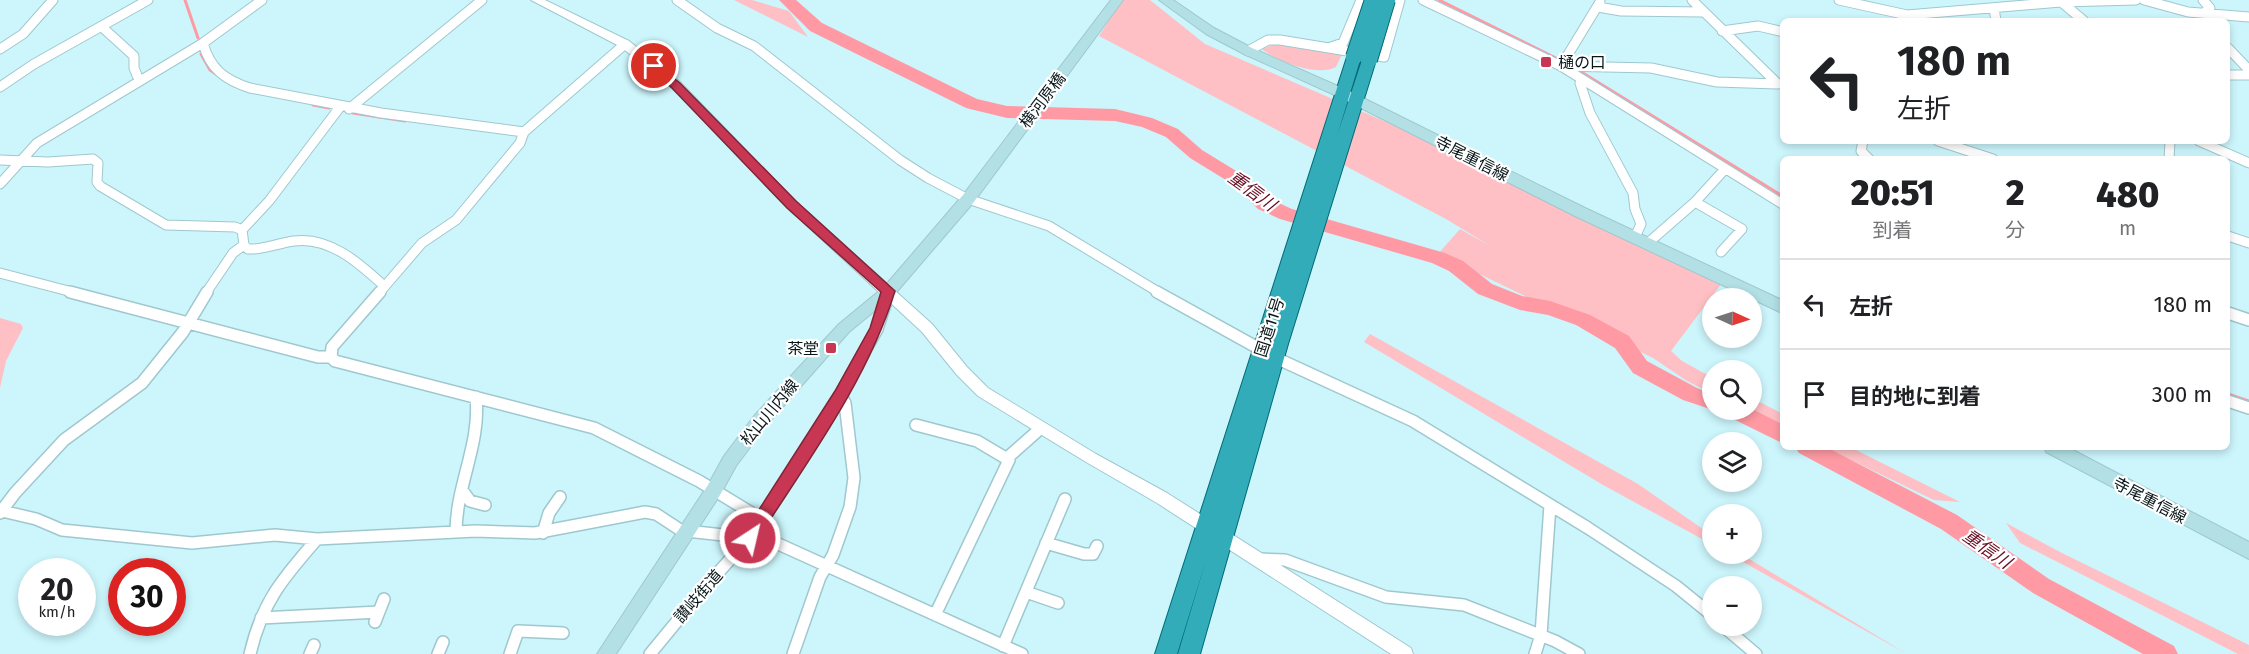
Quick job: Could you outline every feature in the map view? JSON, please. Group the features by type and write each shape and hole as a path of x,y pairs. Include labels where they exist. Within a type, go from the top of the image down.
{"highway":[{"name":"国道11号","path":"1362,59 1373,0"},
{"name":"国道11号","path":"1166,654 1205,526 1271,347 1362,59 1387,0"},
{"name":"国道11号","path":"1189,654 1224,539 1271,347"}],"main road":[{"name":"横河原橋","path":"968,199 1117,0"},
{"name":"寺尾重信線","path":"1165,0 1210,31 1348,104 1780,306"},
{"name":"松山川内線","path":"606,654 714,490 730,461 792,383 844,328 888,291 968,199"},
{"name":"寺尾重信線","path":"2058,450 2249,551"}],"street":[{"path":"0,49 23,34 53,0"},
{"path":"0,87 96,28 102,27 148,0"},
{"path":"0,184 38,143 139,80 203,44 262,0"},
{"path":"242,230 269,201 344,108 482,0"},
{"path":"536,0 625,44 676,85 791,204 927,328 962,371 983,392 1205,526 1405,654"},
{"path":"677,0 717,28 754,46 900,160 968,199 1049,226 1138,280 1413,422 1550,505 1676,586 1702,607"},
{"path":"1331,47 1342,43 1361,0"},
{"path":"1248,51 1268,40 1331,47 1384,57 1400,0"},
{"path":"1423,0 1561,66 1780,203"},
{"path":"1692,0 1780,85"},
{"path":"1839,0 1909,18 2060,1 2136,0"},
{"path":"2144,0 2177,9 2208,11 2249,9"},
{"path":"2203,0 2208,11"},
{"path":"2060,1 2080,18"},
{"path":"1561,66 1600,3 1621,11 1703,12"},
{"path":"1994,8 1996,18"},
{"path":"2177,9 2188,18"},
{"path":"2208,11 2249,17"},
{"path":"1722,31 1758,26 1780,31"},
{"path":"102,27 134,56 134,68 139,80"},
{"path":"203,44 207,57 215,69 227,79 246,86 344,108 524,132"},
{"path":"331,357 332,347 383,285 422,243 456,220 520,143 524,132 625,44"},
{"path":"2230,50 2249,73"},
{"path":"1561,66 1651,68 1717,82 1780,85"},
{"path":"2230,75 2249,73"},
{"path":"1582,79 1580,83 1590,113 1633,193 1635,209 1641,224 1635,237"},
{"path":"1947,144 1984,156"},
{"path":"2206,144 2249,163"},
{"path":"0,159 48,162 93,159 98,163 97,182 100,186 163,224 232,226 242,230"},
{"path":"1648,243 1695,202 1725,169"},
{"path":"1695,202 1742,230 1721,252"},
{"path":"242,230 244,245 248,249 253,250 296,240 309,240 351,256 383,285"},
{"path":"2230,237 2249,243"},
{"path":"244,245 233,253 177,341 142,383 64,440 15,493 1,512 44,522 63,531 180,543 275,535 317,539 457,531 543,533 590,521 645,512 656,514 686,532 752,536 1022,654"},
{"path":"0,273 318,357 331,357 334,361 594,428 714,490 763,520"},
{"name":"讃岐街道","path":"650,654 706,586 752,536 763,520 840,395 877,328 888,291"},
{"path":"2230,314 2249,320"},
{"path":"793,654 801,625 825,566 833,555 849,507 854,478 845,403 840,395"},
{"path":"457,531 462,490 476,440 478,406 476,397"},
{"path":"2230,402 2249,408"},
{"path":"916,425 963,435 993,448 1009,460 935,615"},
{"path":"1007,458 1041,428"},
{"path":"462,490 470,501 485,505"},
{"path":"0,494 15,493"},
{"path":"543,533 549,513 560,497"},
{"path":"1003,646 1066,500"},
{"path":"1535,654 1541,635 1550,505"},
{"path":"250,654 261,618 280,580 317,539"},
{"path":"1046,543 1084,554 1093,554 1097,546"},
{"path":"1255,559 1285,560 1386,597 1464,605 1541,635 1580,654"},
{"path":"1026,592 1058,603"},
{"path":"261,618 379,611"},
{"path":"510,654 518,631 563,633"},
{"path":"1735,636 1756,654"}],"shaded area":[{"path":"734,0 752,0 789,11 808,37"},
{"path":"1122,0 1150,0 1205,44 1405,130 1722,283 1718,288 1702,288 1702,310 1671,351 1682,361 1702,372 1702,388 1653,358 1438,254 1460,229 1492,247 1446,219 1099,36"},
{"path":"1277,43 1343,52 1336,67 1328,70 1309,69 1278,59 1262,49"},
{"path":"0,318 21,324 23,328 6,361 0,388"},
{"path":"1370,334 1638,484 1702,528 1702,539 1603,485 1364,342"},
{"path":"1762,403 1780,412 1780,427 1762,418"},
{"path":"1830,450 1856,450 1960,502 1934,500"},
{"path":"2006,523 2249,645 2249,654 2238,654 2020,543"},
{"path":"1747,564 1758,564 1907,654"}],"waterway":[{"path":"185,0 198,38"},
{"name":"重信川","path":"787,0 816,27 972,104 1007,112 1115,115 1146,122 1172,133 1196,154 1240,181 1264,204 1286,214 1438,258 1456,266 1485,289 1520,303 1550,308 1583,320 1622,342 1640,367 1702,398"},
{"path":"1439,0 1562,61"},
{"path":"201,54 210,70 216,74"},
{"path":"1578,70 1780,195"},
{"path":"313,105 329,108"},
{"path":"353,113 405,121"},
{"path":"2230,395 2249,401"},
{"name":"重信川","path":"1754,420 1780,433"},
{"name":"重信川","path":"1812,450 1949,522 2041,586 2166,654"}],"place":[{"name":"樋の口","path":"1546,62"},
{"name":"茶堂","path":"831,348"}],"route":[{"path":"654,66 676,85 791,204 888,291 877,328 840,395 750,538"}]}
